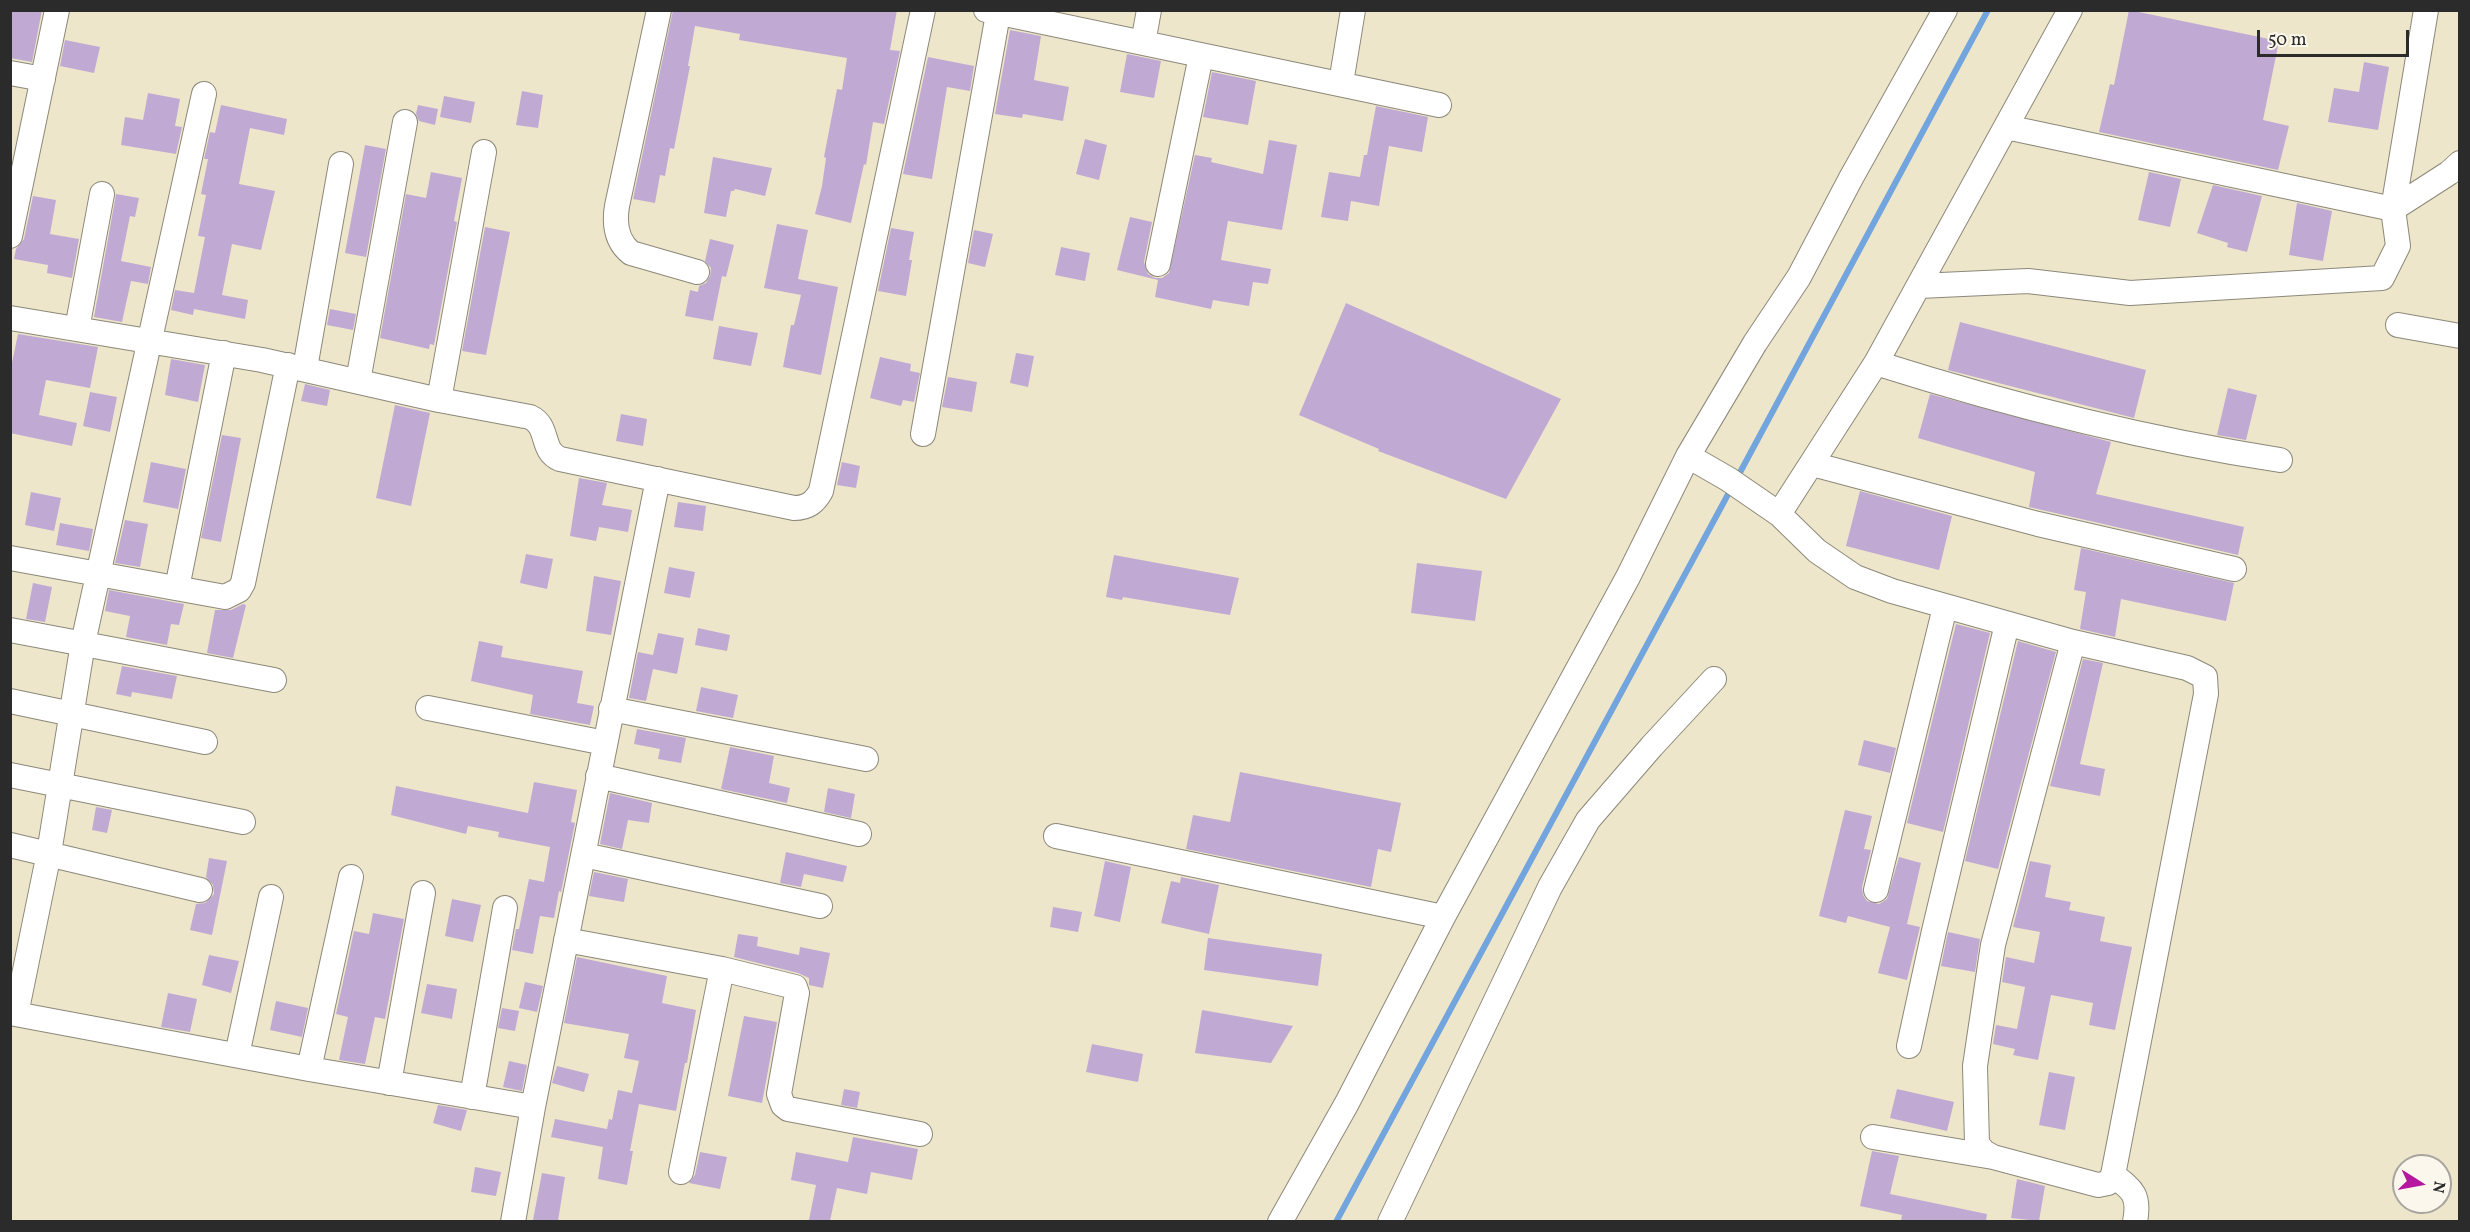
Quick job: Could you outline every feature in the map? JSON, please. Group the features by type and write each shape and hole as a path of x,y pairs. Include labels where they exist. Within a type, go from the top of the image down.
{"street":[{"path":"10,236 57,10"},
{"path":"659,10 617,206 616,229 623,246 631,252 697,272"},
{"path":"10,318 224,353 439,400 530,417 538,420 541,425 546,447 553,456 794,508 807,506 816,500 821,491 923,10"},
{"path":"1143,43 1149,10"},
{"path":"1341,83 1353,10"},
{"path":"1280,1221 1347,1103 1443,916 1628,577 1688,456 1755,343 1799,277 1851,178 1946,10"},
{"path":"1779,514 1876,363 2070,10"},
{"path":"1919,286 2028,282 2130,293 2382,278 2398,246 2393,209 2426,10"},
{"path":"923,434 992,12 1440,105"},
{"path":"1158,264 1201,56"},
{"path":"10,73 43,79"},
{"path":"204,94 83,643 48,853 13,1013 309,1069 533,1107"},
{"path":"358,381 405,122"},
{"path":"2007,128 2393,209 2460,164"},
{"path":"439,400 484,152"},
{"path":"10,558 225,597 239,590 243,583 296,367 341,164"},
{"path":"77,329 102,194"},
{"path":"2398,325 2460,336"},
{"path":"177,588 224,353"},
{"path":"1876,363 2008,403 2137,434 2280,460"},
{"path":"1688,456 1728,479 1779,514 1817,551 1855,577 1892,591 2007,624 2073,642 2187,668 2198,672 2207,681 2113,1175 2108,1183 2098,1185 1993,1157 1873,1137"},
{"path":"1812,464 2038,524 2234,569"},
{"path":"513,1221 533,1107 658,479"},
{"path":"1876,890 1945,607"},
{"path":"1909,1046 1934,930 2007,624"},
{"path":"10,630 273,680"},
{"path":"1993,1157 1977,1144 1975,1066 1993,945 2073,642"},
{"path":"1390,1221 1550,887 1588,820 1714,679"},
{"path":"10,701 205,741"},
{"path":"428,708 605,743"},
{"path":"611,709 866,759"},
{"path":"10,775 243,822"},
{"path":"598,776 859,834"},
{"path":"1056,836 1443,916"},
{"path":"10,845 200,890"},
{"path":"584,855 820,906"},
{"path":"309,1069 351,877"},
{"path":"389,1083 423,893"},
{"path":"237,1055 271,897"},
{"path":"472,1097 505,908"},
{"path":"566,940 722,969 789,985 796,990 779,1094 783,1106 788,1109 920,1134"},
{"path":"681,1172 722,969"},
{"path":"2113,1175 2131,1189 2136,1197 2135,1221"}],"building":[{"path":"10,10 42,10 32,62 10,58"},
{"path":"673,10 897,10 890,50 900,51 884,124 873,122 866,165 864,164 851,223 815,214 822,186 826,158 824,157 837,89 842,90 847,58 739,40 740,34 695,26 688,66 690,66 674,149 670,148 665,176 660,175 655,203 633,199"},
{"path":"2129,10 2279,41 2263,120 2289,126 2278,170 2099,132 2110,84 2114,85"},
{"path":"1010,30 1041,36 1034,80 1069,87 1063,121 1023,114 1022,118 995,114"},
{"path":"65,40 100,47 94,73 60,66"},
{"path":"1127,54 1161,61 1154,98 1120,92"},
{"path":"928,57 974,66 970,91 947,87 932,179 903,174"},
{"path":"2364,62 2389,67 2378,130 2328,122 2334,88 2359,92"},
{"path":"1212,72 1256,81 1248,125 1203,117"},
{"path":"522,91 543,95 538,128 516,125"},
{"path":"148,93 180,99 175,126 182,127 176,154 121,145 125,117 143,120"},
{"path":"444,96 475,102 471,123 440,117"},
{"path":"221,105 287,119 284,135 250,128 239,184 275,191 261,250 232,244 222,295 248,300 245,319 194,309 193,315 171,310 175,290 194,293 205,237 198,236 206,195 201,194 208,159 204,159 210,132 215,133"},
{"path":"418,105 438,109 435,125 419,121 416,114"},
{"path":"1376,106 1428,117 1422,152 1389,146 1379,206 1351,201 1348,221 1321,217 1329,172 1360,177 1364,155 1367,155"},
{"path":"1085,139 1107,145 1099,180 1076,174"},
{"path":"1269,140 1297,145 1282,230 1228,221 1221,260 1271,269 1268,284 1253,282 1249,306 1213,300 1211,309 1155,297 1158,280 1117,270 1130,217 1152,222 1144,262 1148,274 1155,278 1162,278 1169,273 1195,155 1212,158 1211,162 1263,174"},
{"path":"365,145 386,149 366,257 345,253"},
{"path":"713,157 772,168 765,196 735,189 731,191 726,217 704,213"},
{"path":"431,172 462,178 454,221 457,222 434,345 430,344 429,349 380,338 406,194 426,198"},
{"path":"2149,172 2181,179 2170,227 2138,220"},
{"path":"2213,185 2262,196 2247,252 2227,247 2228,243 2197,233"},
{"path":"116,194 139,198 135,217 130,216 121,261 151,267 148,284 131,281 122,322 94,317"},
{"path":"33,196 56,200 50,234 79,239 72,278 47,273 48,265 14,259 16,249 24,239"},
{"path":"2297,203 2332,211 2323,261 2289,255"},
{"path":"777,224 808,230 798,279 838,287 821,375 783,367 791,325 794,325 801,295 764,288"},
{"path":"485,227 510,232 486,355 462,351"},
{"path":"891,228 914,232 906,296 878,291"},
{"path":"974,230 993,234 985,267 968,263"},
{"path":"710,239 734,245 726,277 722,276 713,321 685,316 690,290 698,292 699,286 706,283 710,276 711,268 705,261"},
{"path":"1061,247 1090,253 1085,281 1055,275"},
{"path":"1346,303 1561,399 1506,499 1378,451 1379,449 1299,415"},
{"path":"330,309 356,314 353,330 327,325"},
{"path":"1960,322 2146,370 2134,418 1948,370"},
{"path":"719,326 758,333 751,366 713,359"},
{"path":"18,334 98,347 90,388 46,380 39,415 77,423 72,446 10,433 10,372"},
{"path":"1016,353 1034,356 1028,387 1010,383"},
{"path":"880,357 911,364 910,371 920,373 914,402 903,400 901,406 870,398"},
{"path":"171,359 205,365 198,402 165,395"},
{"path":"948,377 977,382 972,412 942,407"},
{"path":"305,384 330,390 327,406 301,401"},
{"path":"2228,388 2257,395 2246,440 2217,435"},
{"path":"90,392 117,397 110,432 83,426"},
{"path":"1930,394 2111,442 2096,494 2244,527 2238,555 2029,507 2035,472 1918,438"},
{"path":"395,405 430,413 411,506 376,498"},
{"path":"621,414 647,419 643,446 616,441"},
{"path":"222,435 241,438 221,542 201,538"},
{"path":"151,462 186,469 178,509 143,502"},
{"path":"842,462 860,466 856,488 837,485"},
{"path":"579,478 607,483 602,505 632,510 628,532 599,527 596,541 570,536"},
{"path":"1860,491 1952,516 1939,570 1846,546"},
{"path":"31,492 61,498 54,531 25,525"},
{"path":"678,502 706,506 703,531 674,527"},
{"path":"125,520 148,524 140,567 115,563"},
{"path":"60,523 93,529 89,551 56,545"},
{"path":"2081,548 2234,583 2226,621 2121,599 2115,637 2080,629 2086,592 2074,590"},
{"path":"526,554 553,559 547,589 520,583"},
{"path":"1114,555 1239,578 1230,615 1123,597 1122,600 1106,597"},
{"path":"1417,563 1482,571 1475,621 1411,613"},
{"path":"669,567 695,572 690,598 664,593"},
{"path":"594,576 621,581 611,635 586,631"},
{"path":"33,583 52,587 45,622 26,619"},
{"path":"109,590 184,604 179,625 171,624 167,645 126,637 130,616 105,611"},
{"path":"243,604 246,605 233,658 207,653 215,610 231,610"},
{"path":"1956,624 1990,633 1943,832 1907,823"},
{"path":"698,628 730,635 727,651 695,645"},
{"path":"658,633 684,638 677,674 653,669 646,701 629,698 638,652 653,655"},
{"path":"479,641 503,646 501,657 583,671 577,703 594,706 590,725 530,714 533,695 471,681"},
{"path":"2018,641 2056,652 1998,869 1965,861"},
{"path":"2083,659 2103,663 2080,764 2105,769 2100,796 2050,786"},
{"path":"122,666 177,676 172,699 132,692 131,697 116,694"},
{"path":"701,687 738,695 733,718 696,711"},
{"path":"637,729 686,738 681,763 658,759 660,749 634,744"},
{"path":"1864,740 1896,748 1890,773 1858,765"},
{"path":"730,747 774,756 769,783 790,788 787,803 721,789"},
{"path":"1240,772 1401,803 1391,852 1378,849 1371,887 1186,849 1193,815 1230,822"},
{"path":"534,782 577,790 571,822 575,823 561,892 559,891 554,918 540,916 533,954 512,950 516,929 519,929 529,879 544,882 550,847 498,837 499,832 468,826 466,834 391,815 396,786 528,813"},
{"path":"828,788 855,794 851,818 824,812"},
{"path":"610,793 652,803 649,823 628,820 622,849 600,844"},
{"path":"96,807 112,810 107,833 92,830"},
{"path":"1845,810 1872,816 1864,849 1871,850 1862,887 1867,901 1879,904 1887,899 1899,857 1921,863 1907,924 1920,927 1907,980 1878,973 1890,927 1848,916 1846,923 1819,916"},
{"path":"786,852 847,866 843,882 804,874 801,887 780,883"},
{"path":"209,858 227,861 212,935 190,930 196,904 205,903 214,894 213,885 206,877"},
{"path":"1105,861 1131,867 1120,922 1094,916"},
{"path":"2030,861 2051,865 2045,897 2071,902 2069,910 2105,917 2100,941 2132,947 2115,1030 2089,1025 2093,1003 2051,995 2038,1060 2013,1055 2015,1049 1993,1044 1996,1025 2017,1029 2025,987 2002,982 2006,957 2034,963 2040,932 2013,927"},
{"path":"594,872 628,879 624,902 589,896"},
{"path":"1181,877 1219,885 1209,934 1161,923 1171,881 1180,883"},
{"path":"452,899 481,905 473,942 445,936"},
{"path":"1053,907 1082,912 1078,932 1050,927"},
{"path":"373,913 404,919 385,1019 375,1017 365,1064 339,1060 348,1017 336,1014 354,931 369,934"},
{"path":"1948,932 1980,939 1975,972 1941,966"},
{"path":"738,934 758,937 757,946 799,955 800,947 830,953 823,988 809,985 809,978 798,973 734,957"},
{"path":"1208,938 1322,954 1318,986 1204,970"},
{"path":"209,955 239,961 231,993 202,985"},
{"path":"577,957 667,976 662,1003 696,1010 676,1111 639,1104 630,1151 633,1151 627,1185 598,1179 603,1147 551,1137 555,1119 607,1129 609,1119 612,1120 618,1090 632,1093 639,1061 624,1058 629,1034 564,1023"},
{"path":"525,982 543,986 537,1012 519,1008"},
{"path":"427,984 457,989 452,1019 421,1013"},
{"path":"168,993 197,999 190,1032 161,1027"},
{"path":"276,1001 308,1008 302,1037 270,1030"},
{"path":"502,1008 519,1011 515,1031 498,1028"},
{"path":"1202,1010 1293,1026 1271,1063 1195,1053"},
{"path":"744,1016 777,1022 762,1103 728,1096"},
{"path":"1092,1044 1143,1054 1138,1082 1086,1072"},
{"path":"509,1061 527,1065 522,1091 503,1087"},
{"path":"557,1066 589,1074 584,1092 552,1083"},
{"path":"2049,1072 2075,1077 2065,1130 2039,1125"},
{"path":"844,1089 860,1092 857,1108 841,1105"},
{"path":"1897,1089 1954,1102 1947,1131 1890,1118"},
{"path":"438,1105 467,1110 461,1131 433,1123"},
{"path":"853,1137 918,1149 912,1180 871,1172 867,1194 837,1188 830,1221 809,1220 816,1185 791,1180 796,1152 848,1162"},
{"path":"1872,1151 1899,1156 1890,1194 1987,1214 1986,1221 1901,1221 1902,1215 1860,1206"},
{"path":"700,1152 727,1157 720,1189 689,1183 695,1175"},
{"path":"475,1167 501,1172 496,1196 471,1192"},
{"path":"542,1173 565,1177 558,1221 533,1220"},
{"path":"2017,1179 2045,1186 2039,1221 2011,1218"}],"waterway":[{"path":"1737,478 1988,10"},
{"path":"1336,1222 1732,487"}]}
